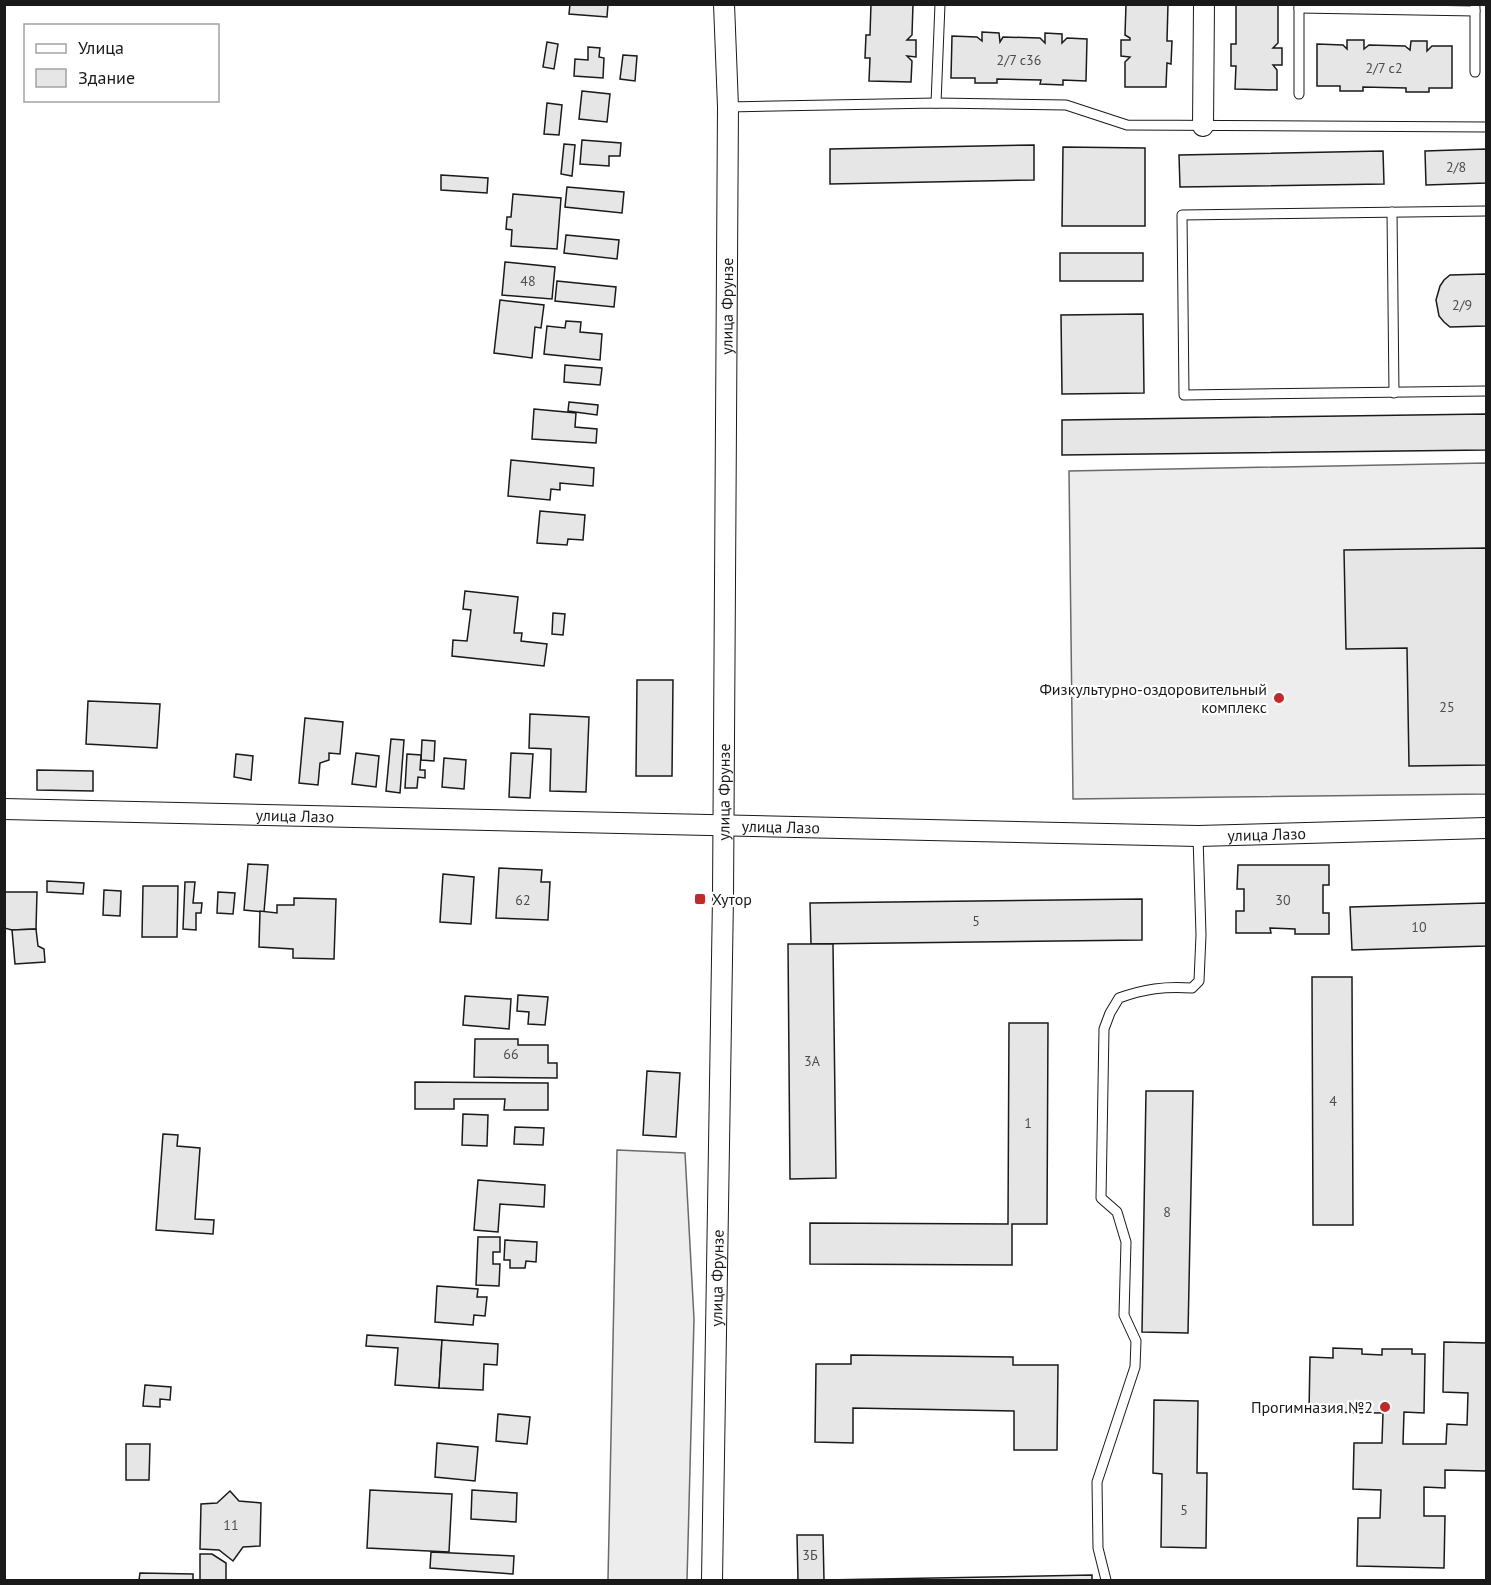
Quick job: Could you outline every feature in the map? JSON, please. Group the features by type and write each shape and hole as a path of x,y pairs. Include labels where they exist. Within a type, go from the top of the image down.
{"street":[{"name":"улица Фрунзе","path":"712,1581 722,933 728,106 724,4"},
{"path":"1203,126 1204,4"},
{"name":"улица Лазо","path":"4,809 1198,836 1486,828"}],"lane":[{"path":"936,103 940,4"},
{"path":"1299,94 1299,6 1474,8 1475,72"},
{"path":"728,106 936,103 1066,105 1127,124 1486,127"},
{"path":"1486,211 1182,215 1184,395 1486,391"},
{"path":"1392,212 1394,393"},
{"path":"1106,1581 1098,1548 1097,1482 1135,1367 1136,1341 1124,1315 1126,1242 1117,1212 1101,1198 1104,1029 1119,998 1143,990 1170,987 1192,988 1200,981 1198,836"}],"shaded area":[{"name":"Физкультурно-оздоровительный комплекс","path":"1486,463 1486,794 1073,799 1069,471"},
{"path":"617,1150 685,1153 694,1319 687,1580 608,1580"}],"building":[{"path":"570,4 608,4 607,17 569,14"},
{"path":"871,4 913,4 912,35 907,40 916,40 916,57 907,56 912,61 911,82 869,81 870,58 865,58 866,35 870,35"},
{"path":"1126,4 1168,4 1167,41 1172,41 1171,64 1167,63 1166,87 1125,87 1125,62 1130,57 1121,56 1121,40 1130,40 1125,35"},
{"path":"1236,4 1275,4 1278,6 1278,43 1273,48 1282,48 1282,65 1273,65 1277,70 1277,90 1235,89 1236,66 1231,66 1231,44 1236,44"},
{"path":"982,32 999,33 1000,42 1003,37 1040,38 1045,43 1045,33 1062,34 1062,43 1067,38 1087,39 1086,81 1063,80 1063,85 1040,84 1041,80 997,79 997,83 975,83 975,78 951,78 952,36 977,37 982,41"},
{"path":"1347,40 1364,40 1364,49 1369,45 1405,46 1410,50 1411,41 1427,41 1427,51 1432,46 1452,46 1452,88 1429,88 1429,92 1406,92 1406,88 1363,87 1363,91 1340,91 1340,86 1317,86 1317,44 1343,45 1347,49"},
{"path":"547,42 558,44 554,69 543,67"},
{"path":"588,47 600,48 599,57 604,58 603,78 574,76 575,59 588,60"},
{"path":"623,55 637,56 635,81 620,79"},
{"path":"582,91 610,94 607,122 579,119"},
{"path":"547,103 562,105 559,135 544,134"},
{"path":"582,140 621,143 620,156 609,156 609,166 580,164"},
{"path":"564,144 575,145 572,176 561,174"},
{"path":"1034,145 1034,180 830,184 830,149"},
{"path":"1063,147 1145,148 1145,226 1062,226"},
{"path":"1486,149 1486,183 1426,185 1425,151"},
{"path":"1383,151 1384,184 1180,187 1179,155"},
{"path":"441,175 488,178 487,193 441,190"},
{"path":"567,187 624,192 622,213 565,207"},
{"path":"513,194 561,198 557,249 511,246 512,230 506,229 507,217 511,217"},
{"path":"566,235 619,240 617,259 564,253"},
{"path":"1060,253 1143,253 1143,281 1060,281"},
{"path":"505,262 555,267 552,299 502,295"},
{"path":"1486,274 1486,326 1450,327 1439,316 1436,300 1444,280 1450,275"},
{"path":"557,281 616,287 614,307 555,301"},
{"path":"500,300 544,305 541,328 535,327 532,358 494,353"},
{"path":"1143,314 1144,393 1062,394 1061,315"},
{"path":"566,321 581,322 580,332 602,334 600,360 544,354 547,326 565,328"},
{"path":"565,365 602,368 600,385 564,382"},
{"path":"569,402 598,405 597,415 568,411"},
{"path":"534,409 576,413 575,427 597,429 596,443 532,439"},
{"path":"1486,414 1486,450 1062,455 1062,420"},
{"path":"511,460 594,468 593,486 560,483 560,490 551,489 550,500 508,496"},
{"path":"540,511 585,515 583,540 568,539 567,545 537,543"},
{"path":"1486,548 1486,765 1409,766 1407,648 1346,649 1344,550"},
{"path":"465,591 518,597 514,633 522,633 521,641 547,644 544,666 452,656 453,640 467,641 471,610 463,609"},
{"path":"553,613 565,614 563,635 552,634"},
{"path":"637,680 673,680 672,776 636,776"},
{"path":"88,701 160,704 157,748 86,744"},
{"path":"530,714 589,717 586,792 550,791 551,749 529,748"},
{"path":"305,718 343,722 340,754 329,753 329,760 320,763 318,785 299,783"},
{"path":"391,739 404,740 400,793 386,791"},
{"path":"422,740 435,741 434,761 421,760"},
{"path":"356,753 379,756 376,787 352,784"},
{"path":"511,753 533,754 530,798 509,797"},
{"path":"236,754 253,756 251,780 234,777"},
{"path":"407,754 421,755 420,770 425,770 425,778 418,777 417,788 405,788"},
{"path":"444,758 466,760 464,789 442,787"},
{"path":"37,770 93,771 93,791 37,790"},
{"path":"248,864 268,865 264,912 244,910"},
{"path":"1238,865 1329,865 1329,885 1323,885 1323,913 1329,913 1329,934 1295,934 1295,929 1270,928 1271,933 1236,933 1236,911 1244,911 1244,889 1237,889"},
{"path":"499,868 542,870 541,882 550,882 548,920 496,918"},
{"path":"443,874 474,877 471,924 440,922"},
{"path":"47,881 84,883 83,894 47,892"},
{"path":"185,882 195,882 193,903 202,903 201,913 196,913 196,930 183,929"},
{"path":"143,886 178,886 177,937 142,937"},
{"path":"104,890 121,891 120,916 103,915"},
{"path":"4,892 37,892 36,929 4,928"},
{"path":"218,892 235,893 233,914 217,913"},
{"path":"294,898 336,899 334,959 293,958 293,949 259,947 260,911 277,913 277,905 294,905"},
{"path":"1142,899 1142,940 811,944 810,903"},
{"path":"1486,903 1486,946 1352,950 1350,907"},
{"path":"36,929 38,946 44,949 45,962 15,964 12,930"},
{"path":"788,944 833,944 836,1178 790,1179"},
{"path":"1312,977 1352,977 1353,1225 1313,1225"},
{"path":"518,995 548,997 545,1025 528,1024 529,1012 517,1011"},
{"path":"465,996 511,999 509,1029 463,1025"},
{"path":"1009,1023 1048,1023 1047,1224 1012,1224 1012,1265 810,1264 810,1223 1008,1224"},
{"path":"475,1039 518,1039 518,1045 548,1045 548,1063 557,1063 557,1078 474,1077"},
{"path":"647,1071 680,1073 676,1137 643,1135"},
{"path":"415,1082 548,1083 548,1110 504,1110 505,1099 454,1099 454,1109 415,1109"},
{"path":"1146,1091 1193,1091 1188,1333 1142,1332"},
{"path":"463,1114 488,1115 487,1146 462,1145"},
{"path":"515,1127 544,1128 543,1145 514,1144"},
{"path":"163,1134 178,1135 177,1146 200,1148 195,1219 214,1220 213,1234 156,1230"},
{"path":"478,1180 545,1185 544,1207 500,1204 498,1232 474,1230"},
{"path":"478,1237 500,1237 500,1252 493,1252 493,1264 500,1264 499,1286 476,1285"},
{"path":"505,1240 537,1242 536,1262 526,1261 525,1268 510,1268 510,1260 504,1260"},
{"path":"437,1286 478,1289 477,1297 487,1297 485,1316 474,1315 473,1325 435,1322"},
{"path":"367,1335 442,1340 439,1388 395,1385 398,1348 366,1346"},
{"path":"442,1340 498,1344 497,1365 484,1364 483,1390 439,1388"},
{"path":"1444,1342 1486,1343 1486,1471 1445,1470 1445,1488 1424,1487 1424,1516 1445,1516 1444,1568 1357,1566 1358,1518 1380,1518 1381,1490 1353,1489 1354,1443 1382,1443 1383,1413 1309,1412 1310,1357 1333,1358 1333,1348 1362,1349 1362,1354 1382,1355 1382,1349 1412,1349 1412,1354 1425,1354 1424,1413 1404,1412 1403,1444 1446,1444 1447,1424 1467,1425 1468,1393 1443,1392"},
{"path":"851,1355 1013,1357 1013,1365 1058,1365 1057,1450 1014,1450 1014,1411 853,1408 853,1443 815,1442 816,1364 851,1364"},
{"path":"145,1385 171,1387 170,1400 160,1399 160,1407 143,1406"},
{"path":"1154,1400 1198,1401 1197,1473 1207,1473 1206,1548 1161,1547 1162,1474 1153,1473"},
{"path":"498,1414 530,1417 527,1444 496,1441"},
{"path":"437,1443 478,1447 475,1481 435,1477"},
{"path":"126,1444 150,1444 149,1480 126,1480"},
{"path":"370,1490 452,1494 449,1552 367,1548"},
{"path":"472,1490 517,1493 516,1522 471,1519"},
{"path":"230,1491 239,1501 261,1503 260,1546 243,1547 233,1561 219,1550 200,1549 201,1504 217,1503"},
{"path":"797,1535 823,1535 824,1580 798,1580"},
{"path":"431,1552 514,1556 513,1574 430,1568"},
{"path":"200,1554 212,1554 226,1563 226,1580 200,1580"},
{"path":"140,1573 193,1574 193,1580 139,1580"},
{"path":"1092,1575 1092,1580 824,1580"}],"place":[{"name":"Физкультурно-оздоровительный комплекс","path":"1279,698"},
{"name":"Хутор","path":"700,899"},
{"name":"Прогимназия №2","path":"1385,1407"}]}
